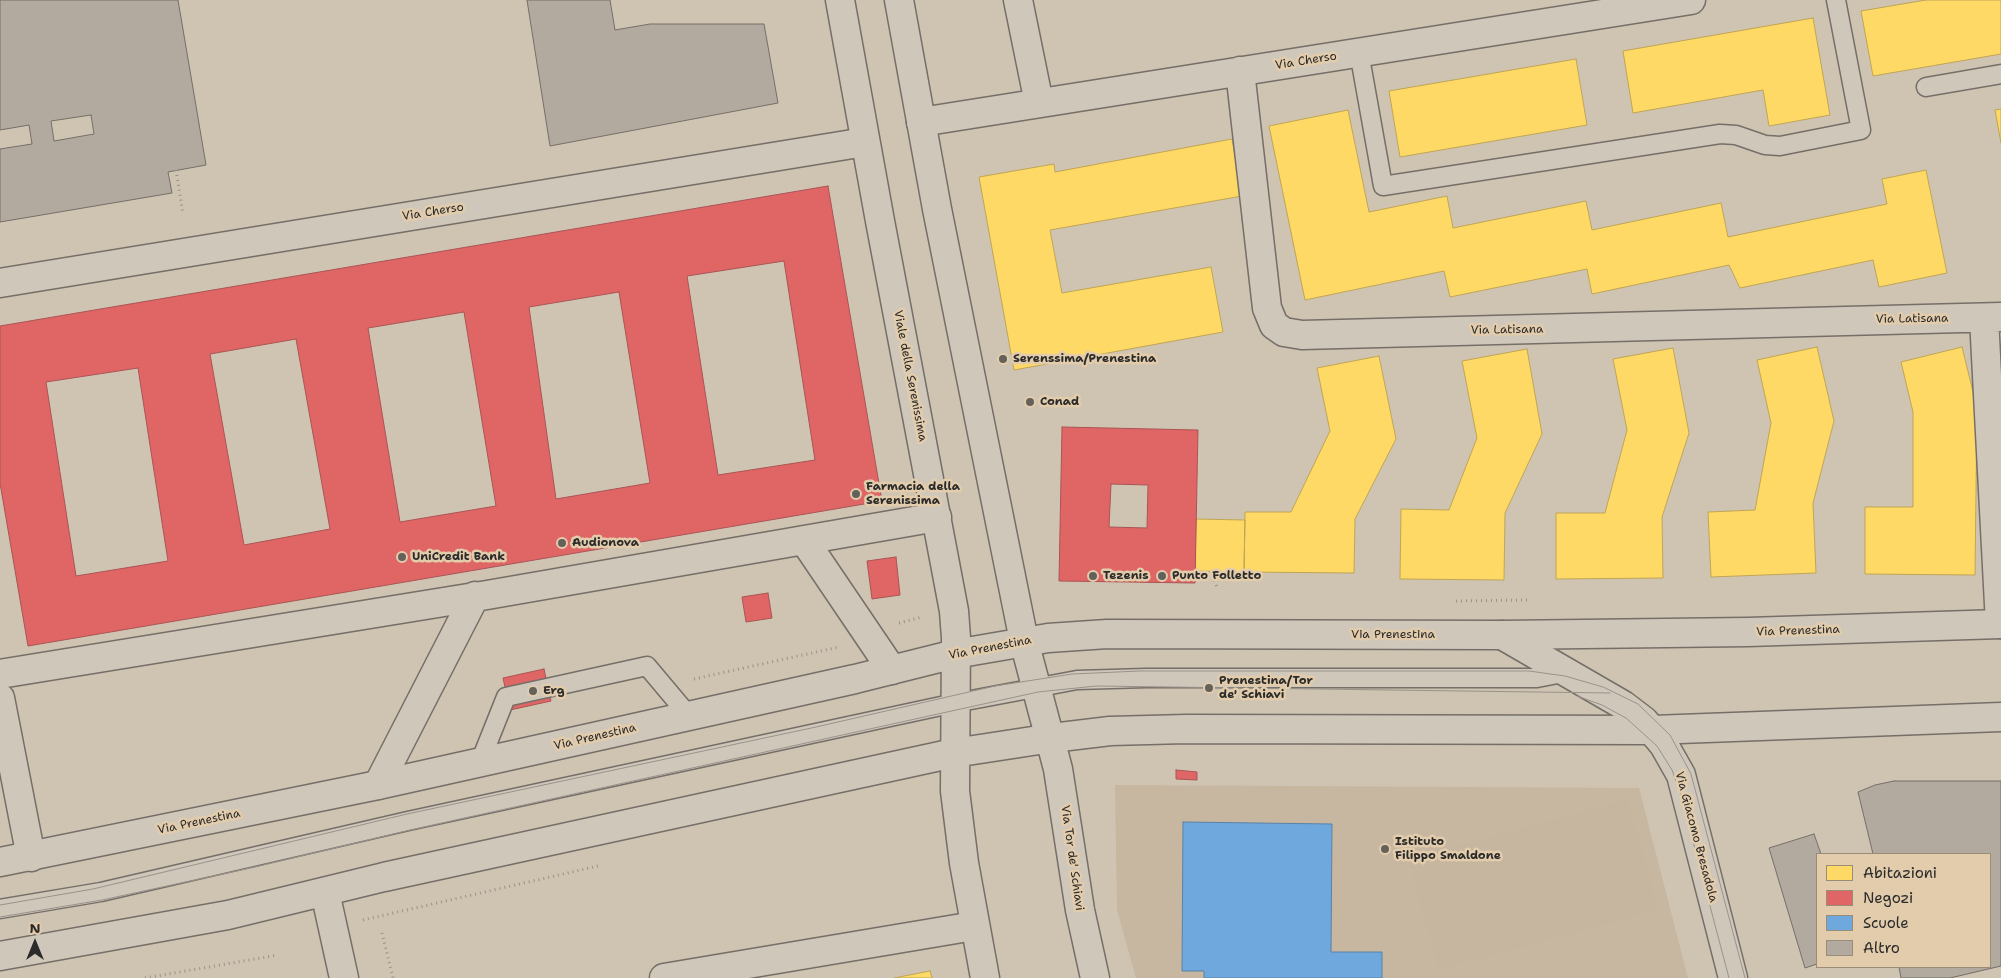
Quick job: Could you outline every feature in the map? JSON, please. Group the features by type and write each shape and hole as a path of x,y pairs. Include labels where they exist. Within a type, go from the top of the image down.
{"main road":[{"name":"Viale della Serenissima","path":"840,0 865,142 938,517 954,611 954,753"},
{"path":"899,0 921,122 1024,641 1052,738"},
{"path":"1018,0 1039,103"},
{"name":"Via Cherso","path":"921,122 1691,0"},
{"name":"Via Latisana","path":"1240,71 1267,308 1274,325 1284,332 1302,335 1992,317"},
{"name":"Via Cherso","path":"0,283 865,142"},
{"path":"1992,317 2001,624"},
{"path":"0,674 938,517"},
{"path":"804,540 892,670"},
{"path":"378,785 475,596"},
{"name":"Via Prenestina","path":"0,862 378,785 892,670 955,654 1024,641 1107,634 1502,635 1748,632 2001,624"},
{"name":"Via Giacomo Bresadola","path":"1502,635 1623,704 1653,730 1680,775 1733,978"},
{"path":"0,698 31,857"},
{"path":"0,956 228,915 324,892 954,753 1052,738 1110,732 1186,729 1653,730 2001,717"},
{"name":"Via Tor de' Schiavi","path":"1052,738 1068,823 1080,910 1094,978"},
{"path":"954,753 956,791 974,926 986,978"},
{"path":"324,892 344,978"},
{"path":"664,978 974,926"}],"lane":[{"path":"1359,52 1383,186 1720,134 1736,135 1765,145 1780,146 1862,130 1836,0"},
{"path":"1926,87 2001,74"},
{"path":"480,762 506,696 648,666 689,716"},
{"path":"0,909 101,892 399,824 1037,686 1094,678 1537,678 1573,675"}],"path":[{"path":"176,170 183,214"},
{"path":"1211,571 1217,587"},
{"path":"1451,600 1530,600"},
{"path":"893,625 928,615"},
{"path":"708,675 847,645"},
{"path":"379,917 602,864"},
{"path":"382,933 393,978"},
{"path":"145,978 278,955"}],"shaded area":[{"name":"Istituto Filippo Smaldone","path":"1115,785 1639,788 1688,978 1136,978 1117,910"},
{"path":"1628,799 1658,910 1439,970 1408,859"}],"building: Abitazioni":[{"path":"1926,0 2001,0 2001,54 1873,76 1861,11"},
{"path":"1813,18 1830,115 1769,126 1763,90 1633,113 1623,51"},
{"path":"1576,59 1587,125 1400,157 1389,91"},
{"path":"2001,109 2001,143 1995,110"},
{"path":"1348,110 1369,212 1447,196 1453,228 1586,201 1592,230 1721,203 1728,237 1887,204 1882,179 1926,170 1947,273 1879,287 1873,260 1740,288 1729,265 1592,294 1587,269 1450,297 1444,271 1305,300 1269,126"},
{"path":"1232,139 1242,196 1050,230 1062,293 1211,267 1223,332 1014,370 979,177 1054,164 1055,172"},
{"path":"1817,347 1834,421 1813,503 1816,573 1711,577 1708,512 1755,510 1771,423 1757,360"},
{"path":"1962,347 1977,408 1975,575 1865,574 1865,507 1913,507 1913,412 1901,362"},
{"path":"1673,348 1689,433 1662,517 1663,578 1556,579 1556,513 1605,513 1627,430 1613,359"},
{"path":"1527,349 1542,434 1505,513 1504,580 1400,579 1401,509 1449,510 1477,438 1462,361"},
{"path":"1379,356 1396,439 1355,519 1354,573 1244,572 1245,512 1291,512 1330,431 1317,368"},
{"path":"1196,519 1245,520 1244,572 1195,571"},
{"path":"930,971 932,978 894,978"}],"building: Negozi":[{"path":"828,186 882,501 28,646 0,483 0,326","holes":["784,261 815,460 718,475 687,276","619,292 650,483 556,499 529,307","464,312 496,506 400,522 368,328","296,339 330,529 244,545 210,354","138,368 168,561 76,576 46,382"]},
{"path":"1062,427 1198,430 1195,583 1059,581","holes":["1111,484 1148,485 1147,528 1109,527"]},
{"path":"896,557 900,595 872,599 867,561"},
{"path":"768,593 772,618 746,622 742,597"},
{"path":"544,669 551,701 510,710 503,678"},
{"path":"1176,770 1197,772 1197,780 1176,779"}],"building: Scuole":[{"path":"1183,822 1332,824 1331,952 1382,952 1382,978 1204,978 1204,971 1182,971"}],"building: Altro":[{"path":"0,0 178,0 206,165 168,172 172,193 0,222 0,149 32,144 29,125 0,130","holes":["91,115 94,134 54,141 51,121"]},
{"path":"527,0 610,0 615,30 650,24 764,24 778,103 550,146"},
{"path":"1894,781 2001,781 2001,966 1950,978 1901,978 1899,968 1991,968 1991,853 1873,853 1858,792 1875,785"},
{"path":"1814,834 1821,853 1816,853 1816,964 1805,968 1769,848"}],"tram line":[{"path":"0,905 93,889 407,814 816,727 995,686 1072,674 1140,671 1529,671 1565,676 1603,687 1638,704 1670,735 1691,774 1745,978"},
{"path":"0,917 102,900 255,867 410,830 1038,692 1096,686 1610,693"},
{"path":"1577,696 1602,705 1626,718 1657,746 1672,770 1680,792 1729,978"}],"place":[{"name":"Serenssima/Prenestina","path":"1003,359"},
{"name":"Conad","path":"1030,402"},
{"name":"Farmacia della Serenissima","path":"856,494"},
{"name":"Audionova","path":"562,543"},
{"name":"UniCredit Bank","path":"402,557"},
{"name":"Tezenis","path":"1093,576"},
{"name":"Punto Folletto","path":"1162,576"},
{"name":"Prenestina/Tor de' Schiavi","path":"1209,688"},
{"name":"Erg","path":"533,691"},
{"name":"Istituto Filippo Smaldone","path":"1385,849"}]}
